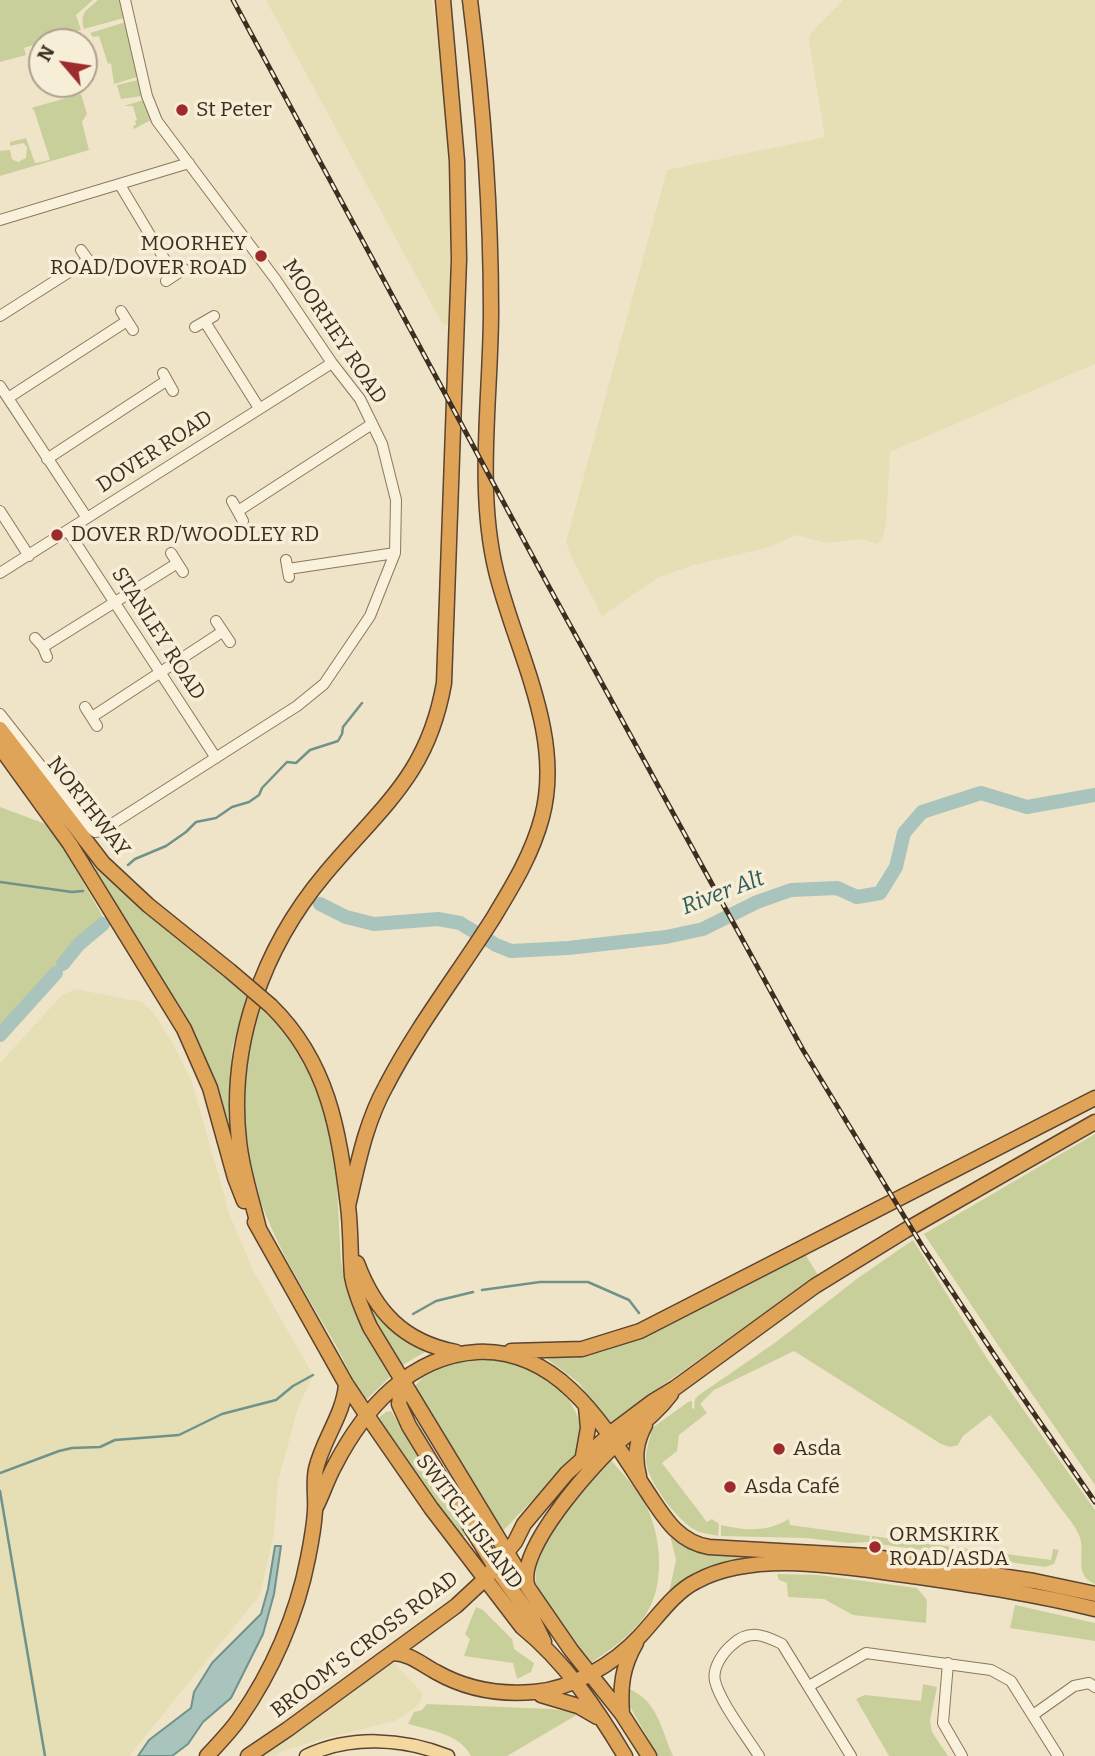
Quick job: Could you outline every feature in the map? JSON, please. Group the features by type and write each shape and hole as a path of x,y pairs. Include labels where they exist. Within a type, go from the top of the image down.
{"highway":[{"path":"259,1229 241,1155 237,1109 242,1048 259,984 283,934 310,893 390,802 420,758 437,719 444,682 459,248 457,161 443,0"},
{"path":"348,1206 361,1145 377,1103 403,1056 513,885 536,838 543,813 548,764 539,713 506,610 489,537 486,491 491,250 484,121 470,0"},
{"name":"NORTHWAY","path":"0,729 103,863 148,905 271,1006 296,1034 328,1097 340,1142 352,1248"},
{"name":"NORTHWAY","path":"0,747 53,818 184,1029 210,1088 235,1178 259,1229"},
{"path":"316,1509 333,1467 366,1415 402,1381 433,1361 462,1353 582,1349 640,1331 1095,1098"},
{"path":"529,1589 526,1579 528,1563 540,1538 612,1440 652,1402 815,1286 906,1230 1095,1122"},
{"name":"SWITCH ISLAND","path":"259,1229 366,1415 455,1541 522,1628 546,1647"},
{"path":"352,1248 370,1296 385,1313 414,1337 442,1349 462,1353"},
{"name":"SWITCH ISLAND","path":"352,1248 352,1277 370,1327 529,1589 571,1650 622,1714 649,1756"},
{"path":"488,1352 522,1359 564,1382 585,1404 678,1534 702,1546 868,1556 1034,1581 1095,1594"},
{"path":"402,1381 399,1404 409,1426 495,1567 533,1619 546,1647 604,1721 625,1756"},
{"path":"316,1509 313,1485 317,1467 329,1433 343,1406 346,1384"},
{"path":"612,1440 658,1412 675,1388"},
{"path":"366,1415 414,1401"},
{"path":"582,1457 588,1428 585,1404"},
{"path":"641,1483 636,1456 637,1443 647,1420"},
{"name":"SWITCH ISLAND","path":"524,1524 582,1457 612,1440"},
{"name":"BROOM'S CROSS ROAD","path":"208,1756 239,1720 275,1657 298,1598 316,1509"},
{"name":"BROOM'S CROSS ROAD","path":"248,1756 456,1606 495,1567 502,1546 524,1524"},
{"path":"455,1541 464,1545 502,1546"},
{"path":"622,1714 621,1679 626,1661 638,1639 676,1598 697,1581 736,1569 783,1563 832,1565 989,1587 1095,1609"},
{"path":"393,1653 412,1656 437,1672 477,1688 500,1693 533,1692 555,1689 574,1682 638,1639"},
{"path":"533,1692 578,1706 604,1721"}],"main road":[{"path":"306,1756 340,1744 370,1742 410,1745 448,1756"}],"street":[{"name":"MOORHEY ROAD","path":"97,832 298,706 324,684 370,616 395,553 396,500 382,444 360,399 332,363 276,280 157,121 146,96 125,0"},
{"path":"0,220 189,163"},
{"path":"120,185 170,278 184,269"},
{"path":"0,316 91,264 81,250"},
{"path":"121,311 134,330"},
{"path":"8,398 127,321"},
{"path":"205,322 259,408"},
{"name":"DOVER ROAD","path":"0,573 332,363"},
{"path":"47,459 165,377 173,391"},
{"path":"0,386 87,518"},
{"path":"232,501 241,516 372,424"},
{"path":"2,517 29,556"},
{"name":"STANLEY ROAD","path":"68,531 216,758"},
{"path":"35,638 45,652 114,601 179,568 171,553"},
{"path":"288,568 395,553"},
{"path":"216,621 230,642"},
{"path":"85,707 95,721 160,672 222,632"},
{"name":"NORTHWAY","path":"0,715 89,827 97,832"},
{"path":"759,1756 713,1679 719,1659 733,1643 747,1634 764,1635 782,1644 851,1756"},
{"path":"809,1686 866,1653 990,1670 1011,1681 1058,1756"},
{"path":"948,1663 943,1723 962,1756"},
{"path":"1033,1714 1074,1686 1089,1683 1095,1687"}],"shaded area":[{"path":"266,0 432,0 447,104 451,177 449,325 443,325"},
{"path":"843,0 1095,0 1095,364 890,452 886,524 883,538 877,544 862,539 826,543 796,535 770,547 694,565 659,577 602,616 566,542 667,170 825,137 809,42 810,34"},
{"path":"75,989 142,1002 153,1012 173,1044 192,1082 230,1216 254,1272 313,1375 298,1408 278,1481 274,1533 260,1595 129,1756 0,1756 0,1063 61,996"},
{"path":"394,1662 423,1694 418,1706 395,1721 319,1740 275,1756 263,1756"}],"green space":[{"path":"0,0 93,0 76,15 80,28 28,28 28,47 24,48 26,55 0,62"},
{"path":"98,0 119,0 124,18 84,28 83,15"},
{"path":"126,22 137,77 114,84 111,63 108,64 98,31"},
{"path":"138,80 142,96 121,99 117,85"},
{"path":"67,98 82,98 87,114 82,122 89,150 0,176 0,151 10,150 12,159 18,162 26,158 27,147 23,143 10,146 10,142 26,138 35,163 50,160 34,110 31,108"},
{"path":"143,100 151,120 134,129 137,120 133,106 124,106"},
{"path":"0,807 51,826 103,917 82,933 47,978 0,1027"},
{"path":"100,866 247,995 232,1049 229,1124 212,1073 193,1033 95,870"},
{"path":"258,1006 279,1025 301,1053 323,1103 335,1150 341,1262 354,1311 390,1377 366,1400 285,1256 272,1229 252,1173 246,1143 243,1099"},
{"path":"1095,1134 1095,1485 924,1234"},
{"path":"913,1240 988,1360 1095,1510 1095,1584 1088,1580 1082,1568 1082,1548 1078,1533 990,1415 963,1436 958,1445 950,1447 941,1444 794,1351 714,1390 700,1404 707,1413 679,1435 677,1451 662,1463 707,1522 712,1519 719,1524 718,1536 690,1527 665,1501 652,1479 646,1457 652,1428 688,1402 692,1401 694,1409 695,1399 699,1395 776,1342 858,1278"},
{"path":"805,1254 818,1275 608,1424 579,1383 547,1359 602,1352 646,1335"},
{"path":"370,1310 401,1339 425,1352 401,1366 380,1334"},
{"path":"493,1360 520,1365 545,1377 556,1386 574,1408 581,1434 579,1448 575,1454 503,1531 415,1386 422,1378 440,1368"},
{"path":"391,1411 468,1536 461,1536 455,1530 377,1419"},
{"path":"610,1459 646,1505 656,1536 659,1570 657,1587 645,1616 620,1642 592,1662 541,1597 536,1585 536,1567 549,1536"},
{"path":"789,1519 790,1525 870,1536 869,1542 721,1536 721,1525 756,1529"},
{"path":"670,1535 687,1545 770,1557 695,1573 668,1597 676,1560"},
{"path":"872,1536 1051,1560 1053,1549 1059,1550 1054,1564 1045,1567 871,1543"},
{"path":"777,1574 818,1575 917,1588 927,1600 926,1623 853,1615 824,1599 788,1597 787,1583 779,1580"},
{"path":"1015,1605 1095,1623 1095,1641 1010,1628"},
{"path":"476,1607 483,1610 512,1639 514,1649 534,1663 531,1672 517,1679 513,1663 464,1656 470,1639 465,1634"},
{"path":"923,1684 937,1687 930,1721 932,1732 948,1756 889,1756 856,1699 865,1695 921,1701"},
{"path":"629,1689 647,1701 653,1709 673,1756 658,1756 628,1703"},
{"path":"427,1704 552,1709 580,1713 507,1756 471,1756 452,1738 408,1724 414,1712 422,1710"}],"water":[{"path":"275,1546 281,1546 274,1594 263,1634 231,1698 203,1722 188,1744 172,1756 138,1756 149,1740 191,1708 194,1692 212,1663 261,1614"}],"waterway":[{"path":"128,865 135,859 166,846 196,822 216,818 232,807 249,802 259,795 262,788 287,762 296,763 310,750 338,741 343,727 362,703"},
{"name":"River Alt","path":"320,904 346,917 374,924 438,919 460,923 511,951 568,948 666,937 703,929 757,902 791,890 837,888 857,897 880,893 896,867 904,833 922,812 981,793 1027,807 1095,795"},
{"path":"0,882 72,892 83,891"},
{"name":"River Alt","path":"63,964 79,944 103,924"},
{"name":"River Alt","path":"0,1035 56,973"},
{"path":"482,1290 540,1282 588,1282 629,1300 639,1313"},
{"path":"413,1314 436,1301 473,1292"},
{"path":"0,1473 72,1448 100,1447 115,1440 179,1435 222,1414 276,1400 313,1375"},
{"path":"0,1491 45,1756"}],"railway":[{"path":"233,0 548,585 803,1050 924,1249 1095,1502"}],"place":[{"name":"St Peter","path":"182,110"},
{"name":"MOORHEY ROAD/DOVER ROAD","path":"261,256"},
{"name":"DOVER RD/WOODLEY RD","path":"57,535"},
{"name":"Asda","path":"779,1449"},
{"name":"Asda Café","path":"730,1487"},
{"name":"ORMSKIRK ROAD/ASDA","path":"875,1547"}]}
